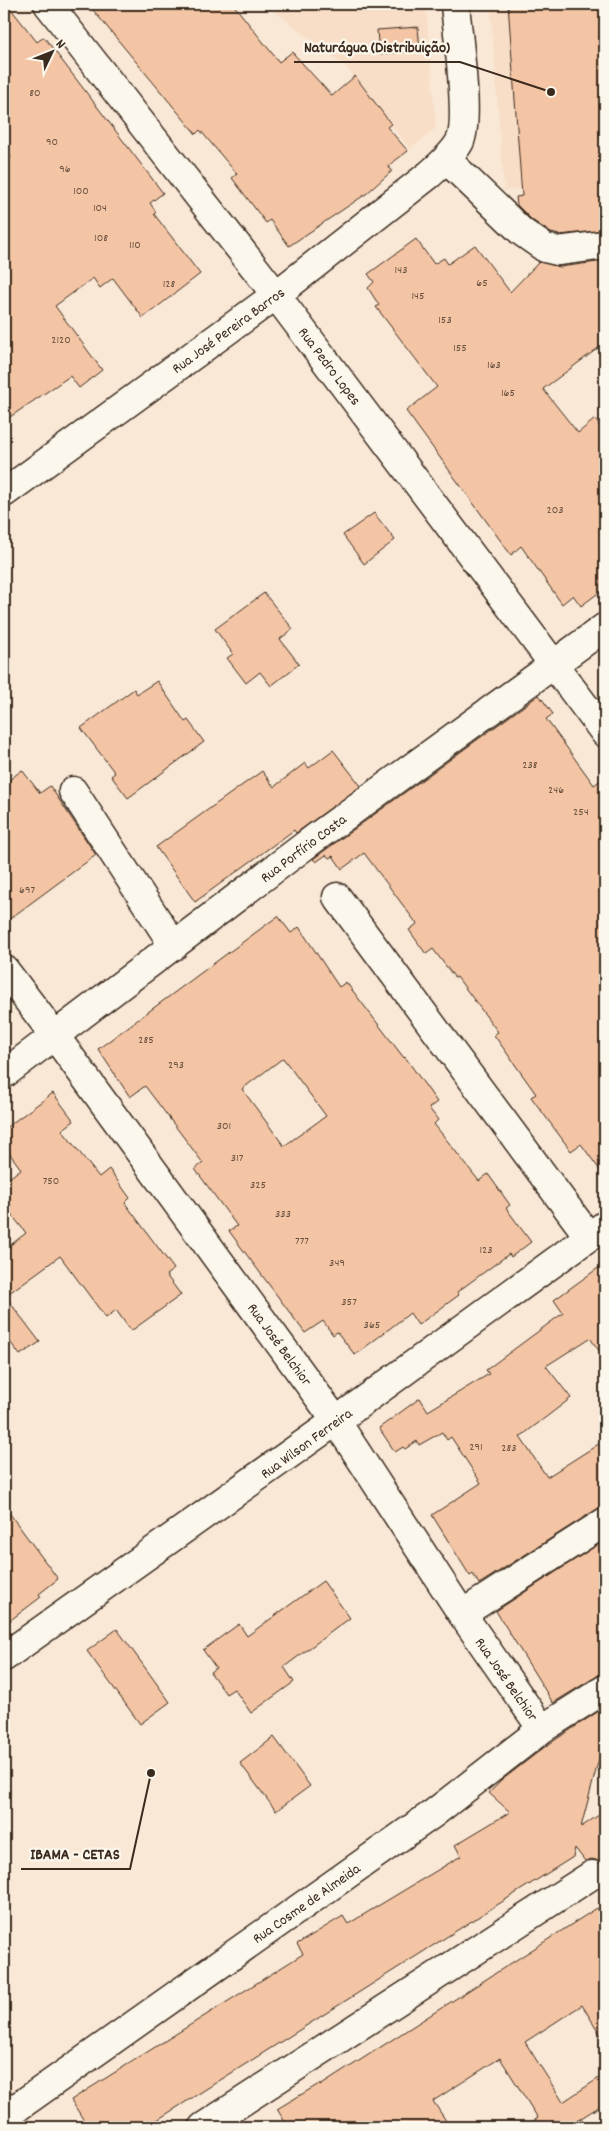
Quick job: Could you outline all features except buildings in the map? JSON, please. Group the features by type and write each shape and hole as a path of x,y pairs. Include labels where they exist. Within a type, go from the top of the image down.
{"street":[{"name":"Rua Pedro Lopes","path":"48,4 276,295 554,663 605,734"},
{"name":"Rua José Pereira Barros","path":"4,493 276,295 430,174 446,159 461,142 465,119 455,4"},
{"path":"446,159 522,232 545,248 558,252 605,245"},
{"name":"Rua Porfírio Costa","path":"4,1074 315,838 605,627"},
{"path":"73,791 174,946"},
{"path":"337,897 597,1231"},
{"name":"Rua José Belchior","path":"4,969 336,1421 462,1614 542,1729"},
{"name":"Rua Wilson Ferreira","path":"4,1657 336,1421 597,1231"},
{"path":"462,1614 605,1522"},
{"name":"Rua Cosme de Almeida","path":"7,2119 434,1813 542,1729 605,1689"},
{"path":"203,2127 592,1875"}],"shaded area":[{"path":"265,4 426,4 436,128 410,149 346,67"},
{"path":"490,4 605,4 605,179 504,191"}],"place":[{"name":"Naturágua (Distribuição)","path":"551,92"},
{"name":"IBAMA - CETAS","path":"151,1773"}]}
